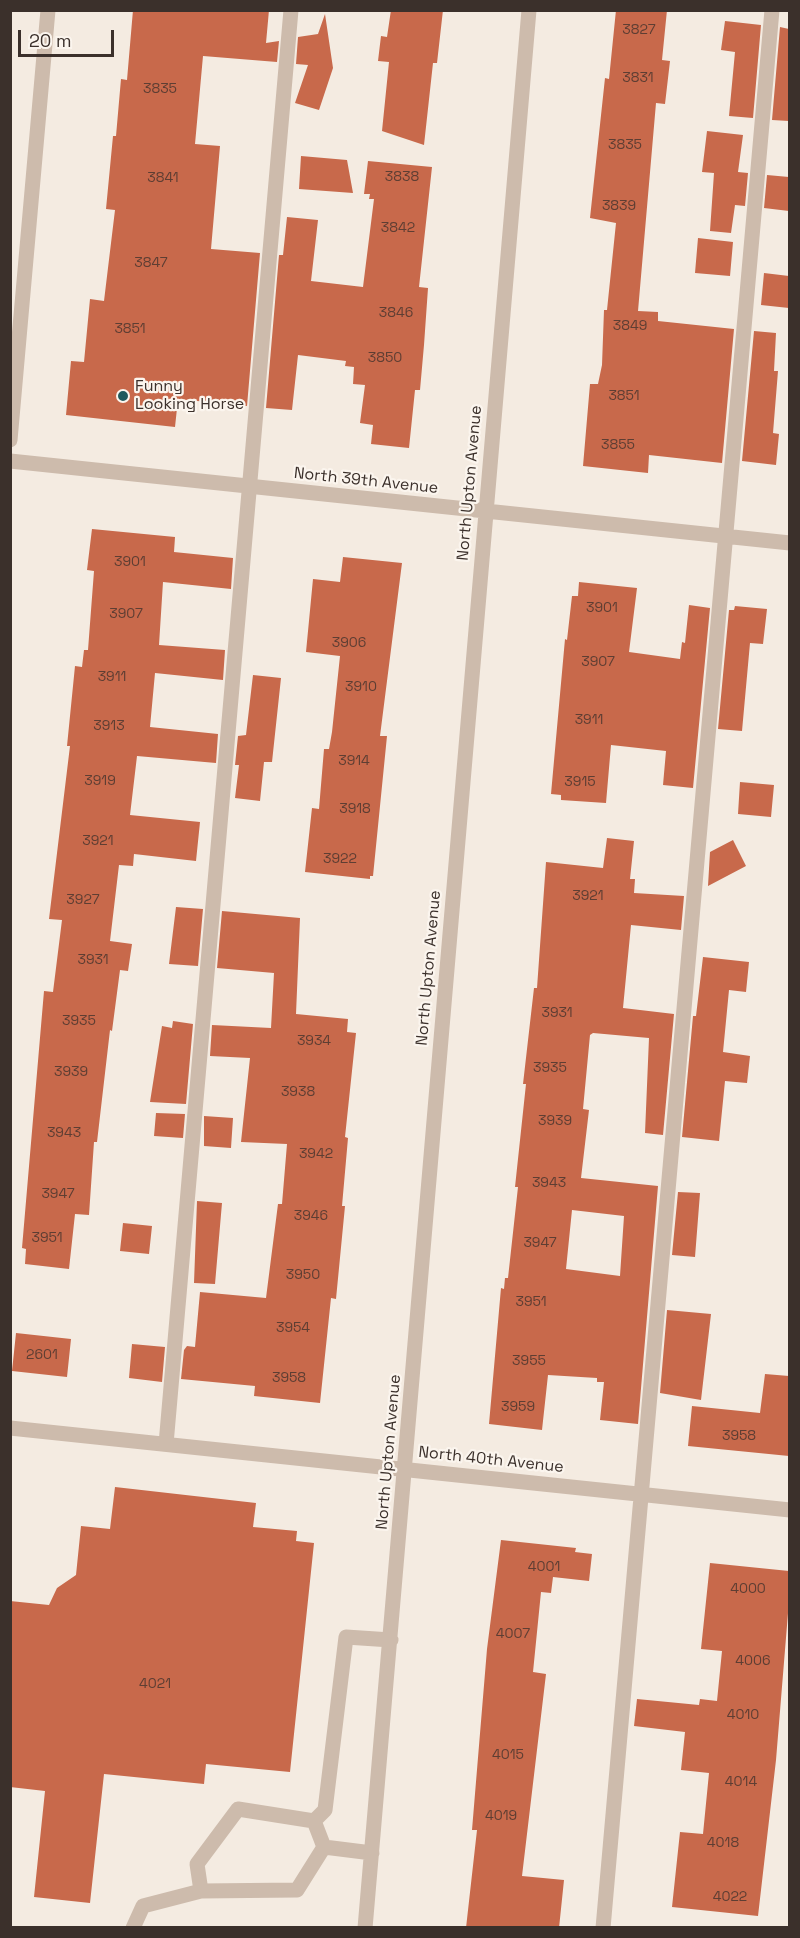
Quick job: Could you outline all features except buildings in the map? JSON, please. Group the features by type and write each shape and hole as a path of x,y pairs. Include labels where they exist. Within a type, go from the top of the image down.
{"street":[{"path":"10,440 48,10"},
{"path":"166,1444 291,10"},
{"name":"North Upton Avenue","path":"365,1928 529,10"},
{"path":"603,1928 772,10"},
{"name":"North 39th Avenue","path":"10,461 789,543"},
{"name":"North 40th Avenue","path":"10,1428 789,1510"},
{"path":"314,1821 325,1810 346,1637 391,1640"},
{"path":"201,1891 197,1864 238,1809 314,1821"},
{"path":"314,1821 324,1848"},
{"path":"324,1848 372,1853"},
{"path":"133,1928 143,1906 201,1891 297,1890 324,1848"}],"place":[{"name":"Funny Looking Horse","path":"123,396"}]}
